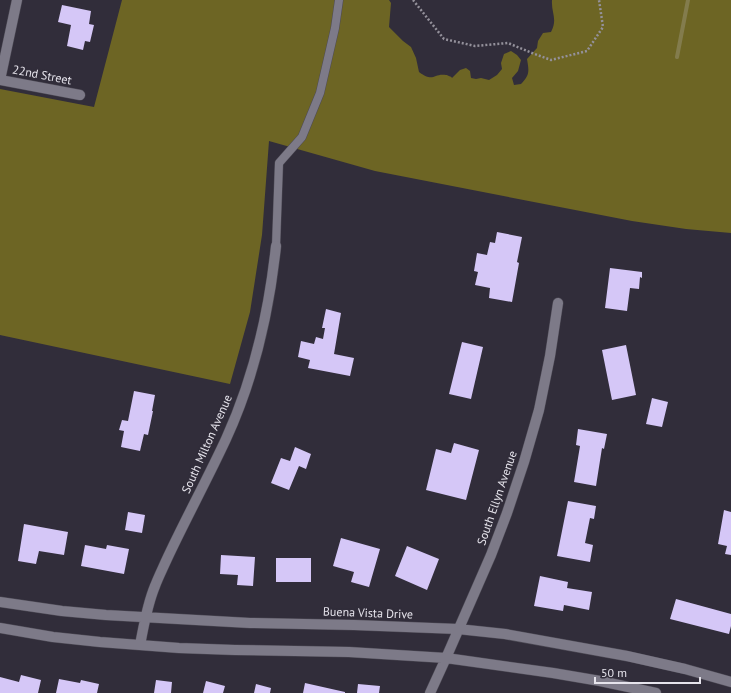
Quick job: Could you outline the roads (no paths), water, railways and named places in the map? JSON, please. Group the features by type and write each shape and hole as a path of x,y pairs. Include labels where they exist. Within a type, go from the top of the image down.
{"street":[{"path":"0,80 17,0"},
{"name":"22nd Street","path":"0,80 80,95"},
{"name":"South Milton Avenue","path":"140,645 154,587 177,536 227,438 242,400 263,329 276,246"},
{"name":"South Ellyn Avenue","path":"430,693 491,555 524,462 540,406 550,356 558,303"},
{"name":"Buena Vista Drive","path":"0,602 106,616 250,623 458,629 505,634 627,656 686,669 731,682"},
{"path":"0,628 100,642 140,645 235,650 349,652 446,658 559,674 656,693"}],"lane":[{"path":"276,246 279,163 302,137 320,93 335,28 338,0"}],"waterway":[{"path":"677,57 688,0"}]}
